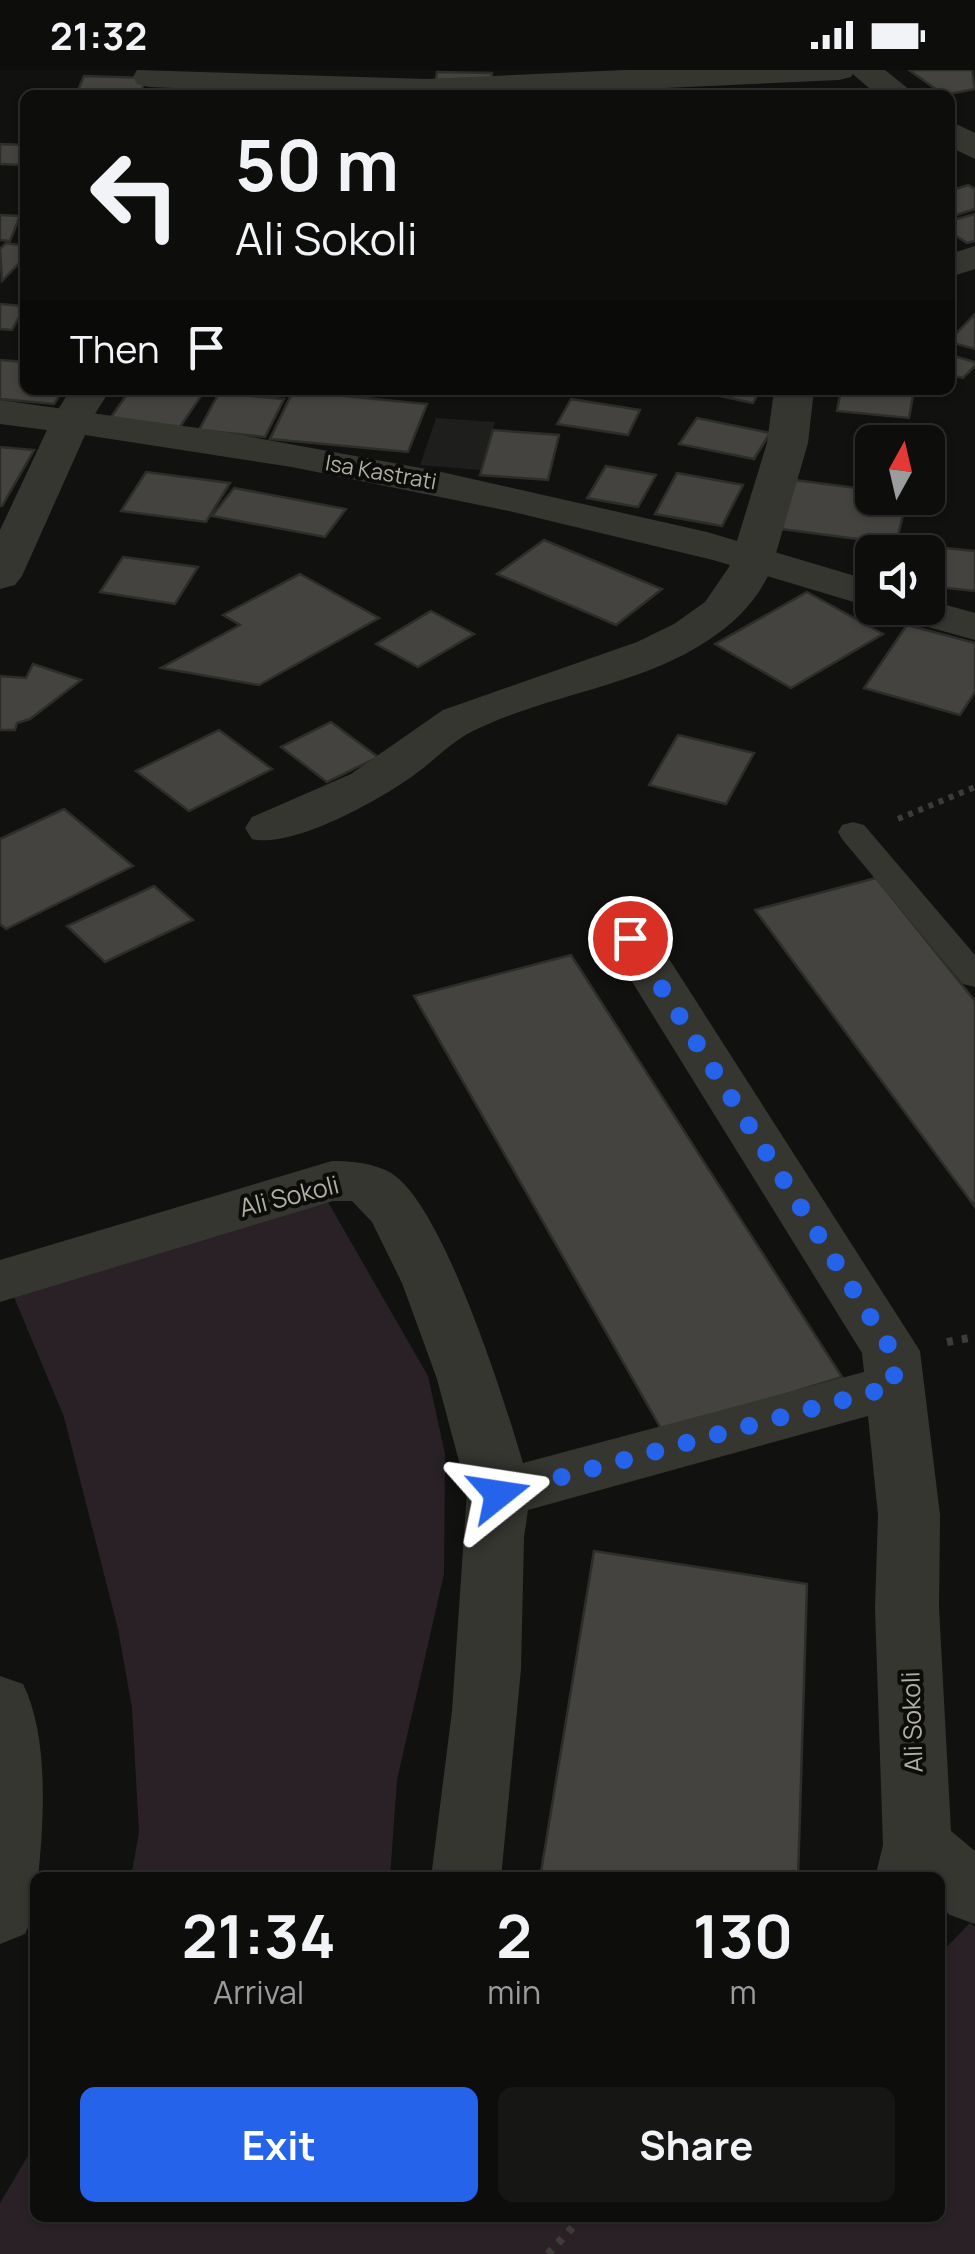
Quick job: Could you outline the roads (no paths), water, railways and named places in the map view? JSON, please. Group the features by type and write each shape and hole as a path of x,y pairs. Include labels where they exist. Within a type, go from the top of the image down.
{"street":[{"path":"464,90 838,70"},
{"path":"864,70 893,90"},
{"path":"149,81 351,78 416,90"},
{"path":"269,828 320,807 395,767 456,720 643,655 702,626 740,590 756,556 759,526 792,433 794,395"},
{"path":"0,576 81,405"},
{"name":"Isa Kastrati","path":"0,412 81,405 455,485 756,556 855,589"},
{"name":"Ali Sokoli","path":"630,938 892,1351 909,1514 907,1608 934,1852"},
{"name":"Ali Sokoli","path":"0,1281 303,1188 355,1181 377,1190 390,1205 439,1297 499,1494 492,1536 493,1610 467,1872"},
{"path":"499,1494 895,1386"},
{"path":"0,1704 10,1816 0,1912"},
{"path":"934,1852 975,1892"}],"lane":[{"path":"853,832 975,976"}]}
